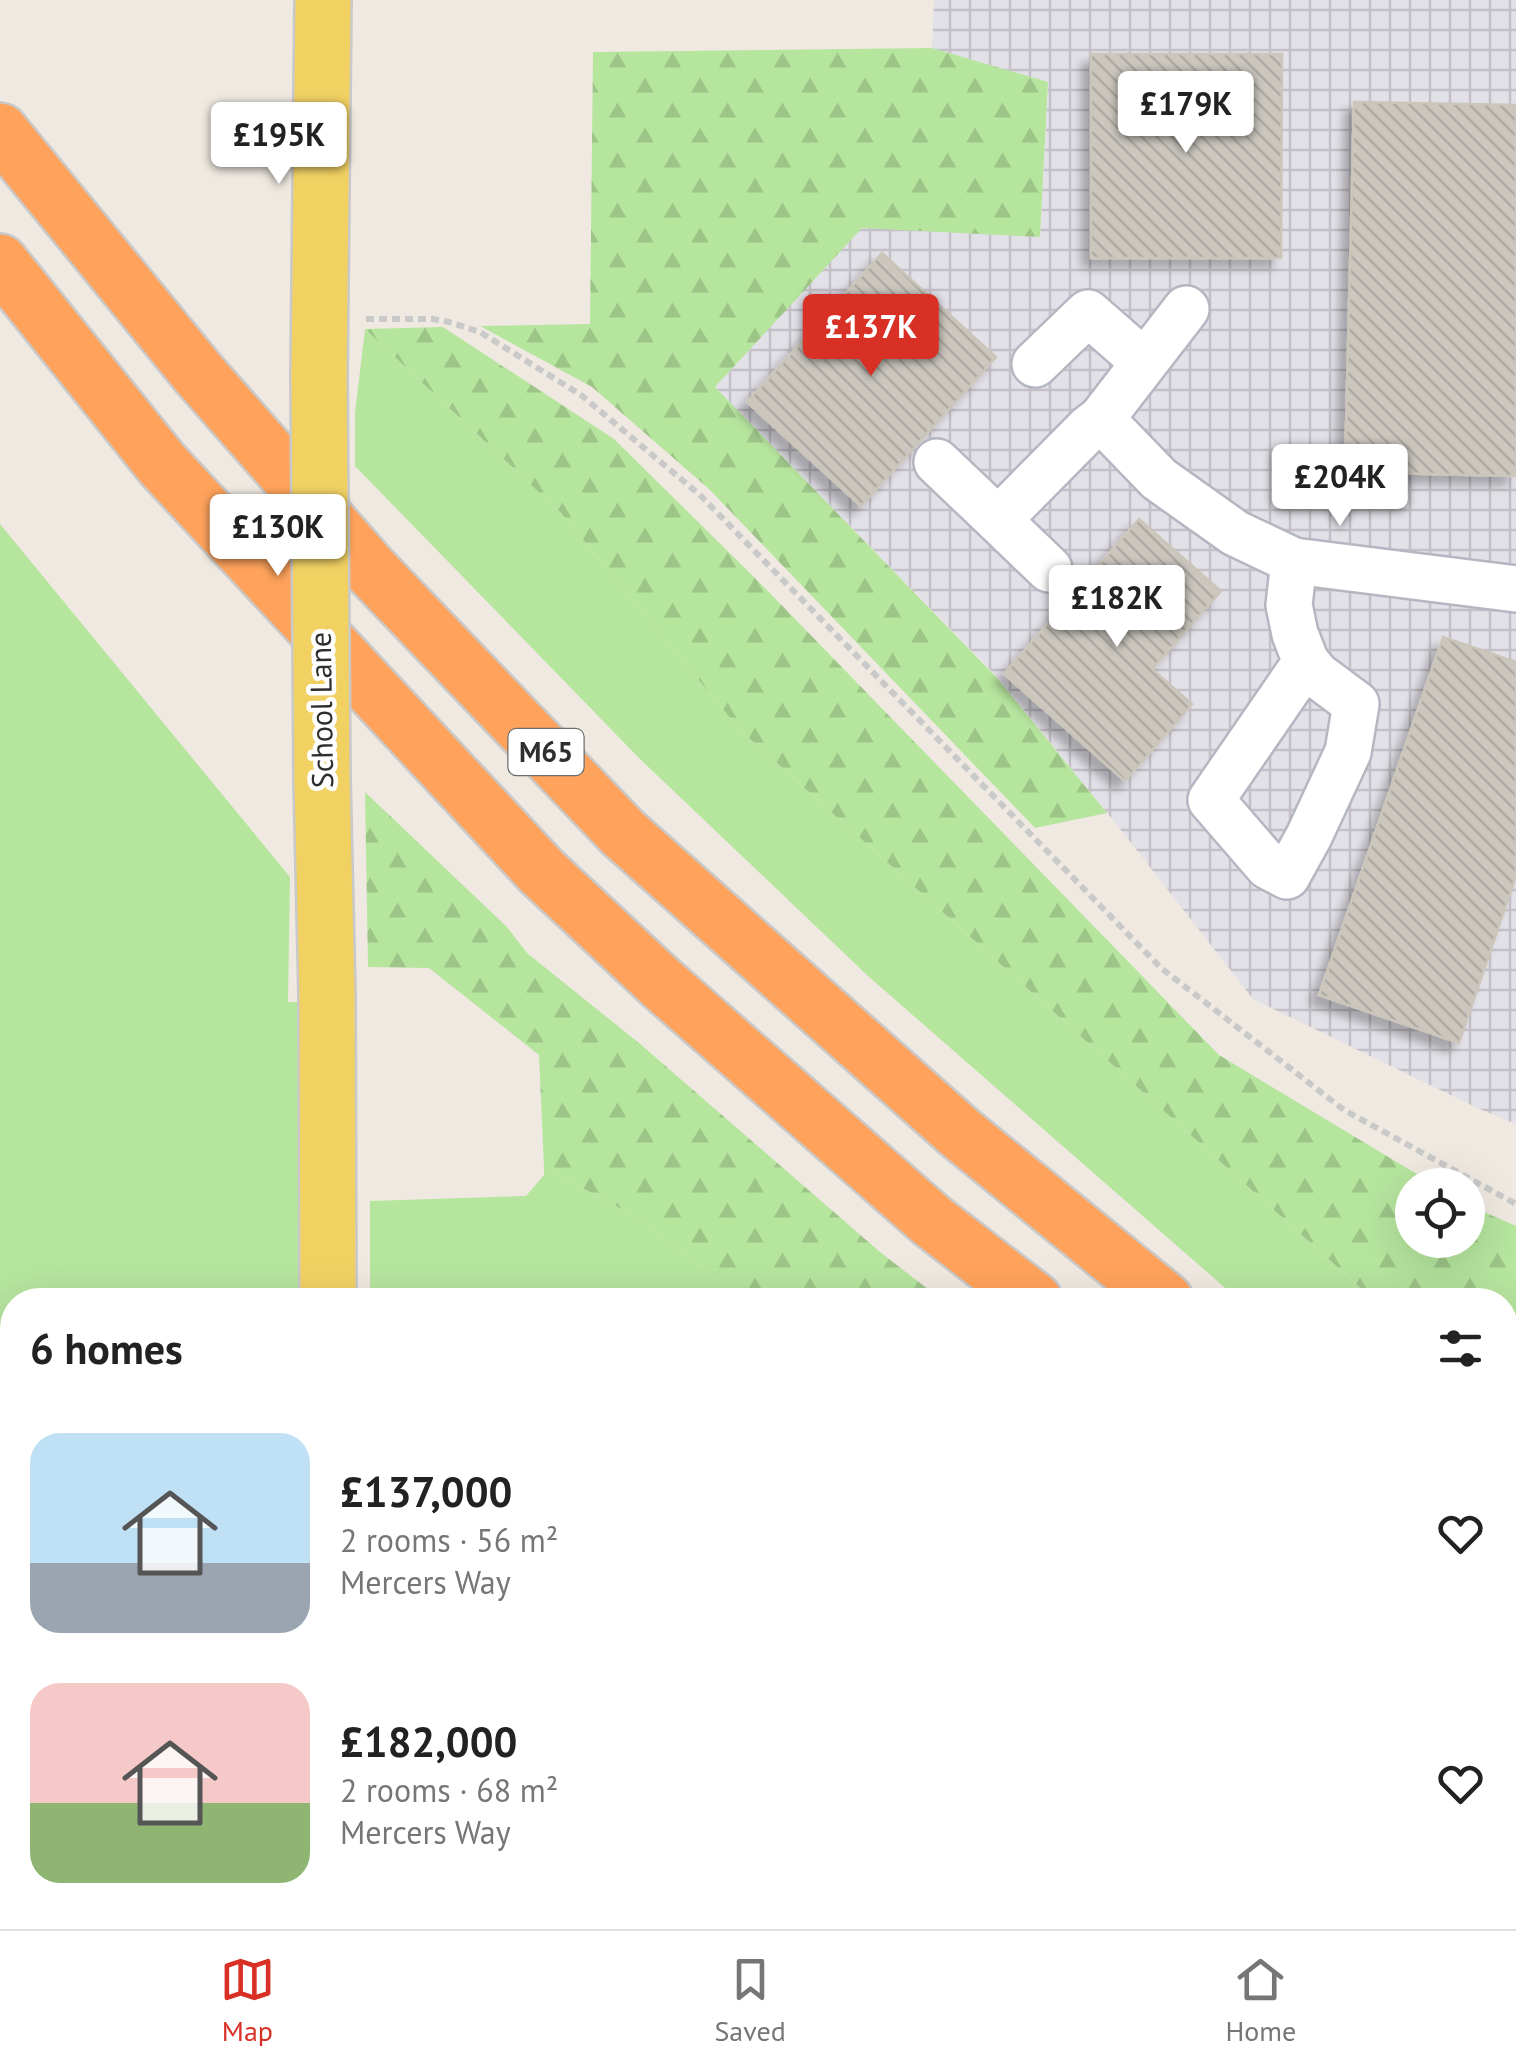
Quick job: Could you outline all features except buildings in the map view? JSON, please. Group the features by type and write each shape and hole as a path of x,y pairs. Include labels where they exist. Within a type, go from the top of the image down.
{"highway":[{"name":"M65","path":"0,130 198,373 370,568 623,833 959,1132 1150,1288"},
{"name":"M65","path":"0,262 162,464 542,872 660,982 918,1209 1019,1288"}],"main road":[{"name":"School Lane","path":"323,0 319,376 328,1288"}],"street":[{"path":"998,520 1101,419 1186,309"},
{"path":"1035,364 1088,313 1144,362"},
{"path":"1101,419 1159,478 1236,533 1294,562 1516,590"},
{"path":"937,462 1049,569"},
{"path":"1294,562 1289,605 1306,662"}],"path":[{"path":"321,318 448,322 480,332 581,395 700,495 1161,968 1344,1110 1516,1204"}],"shaded area":[{"path":"934,0 1516,0 1516,1124 1253,999 998,678 715,387 862,227 1040,237 1048,83 932,48"}],"green space":[{"path":"932,48 1048,82 1040,237 862,228 715,387 997,678 1107,813 1035,828 709,489 592,387 480,326 590,324 593,52"},
{"path":"443,327 614,439 758,581 1219,1055 1407,1168 1395,1168 1395,1258 1485,1258 1485,1212 1516,1226 1516,1288 1361,1288 740,730 561,513 365,329"},
{"path":"365,329 561,513 740,730 1361,1288 1225,1288 868,976 640,759 355,466 355,413"},
{"path":"0,524 290,877 288,1002 299,1002 301,1288 0,1288"},
{"path":"365,792 507,927 527,953 639,1043 926,1288 728,1288 636,1217 544,1167 539,1055 429,968 368,967"},
{"path":"544,1167 636,1217 728,1288 370,1288 370,1201 526,1196 544,1175"}]}
